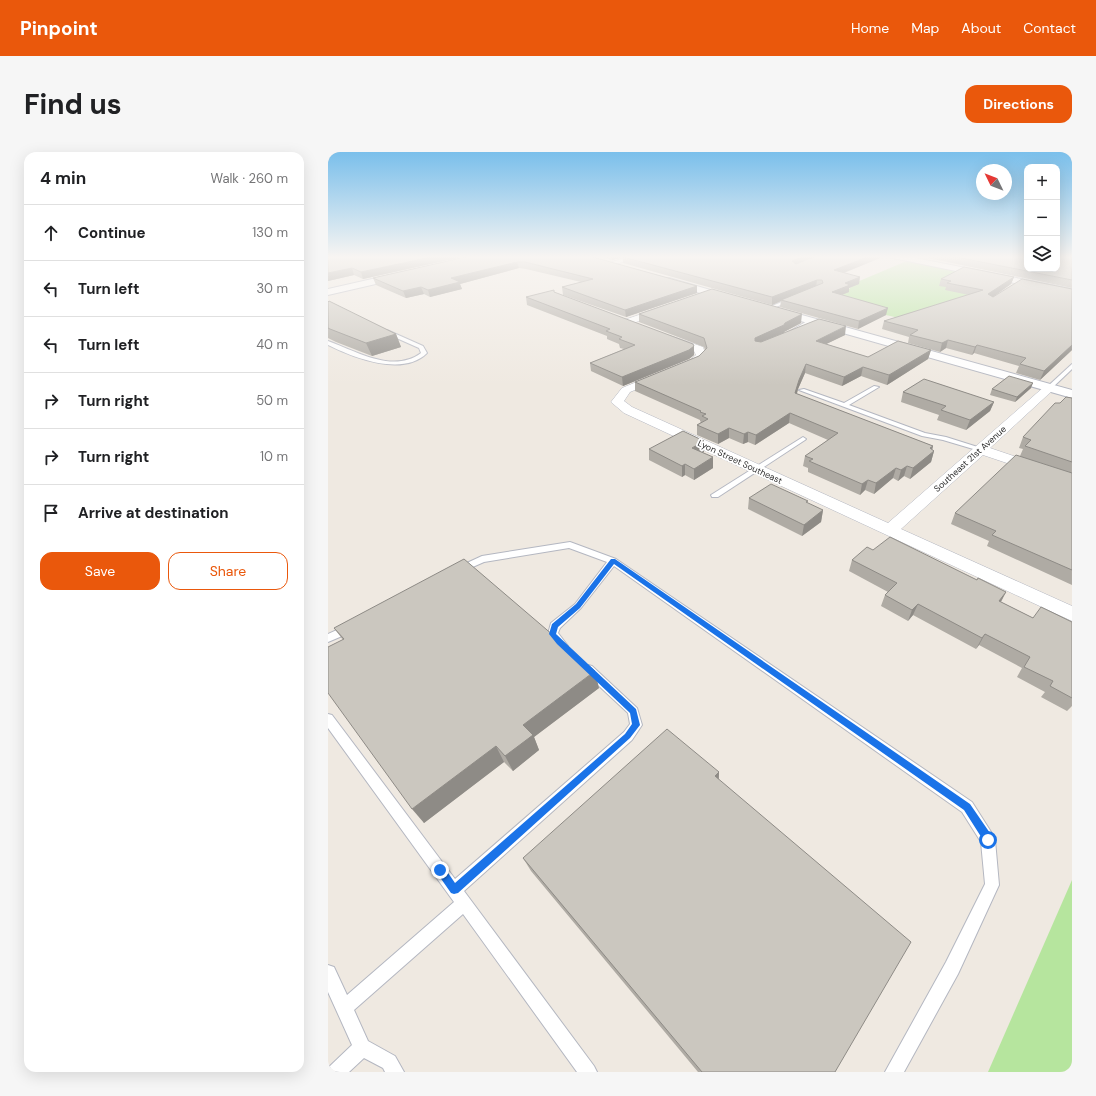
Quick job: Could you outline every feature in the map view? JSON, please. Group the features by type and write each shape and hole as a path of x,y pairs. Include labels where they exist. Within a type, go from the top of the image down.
{"street":[{"path":"733,299 1072,394"},
{"path":"627,322 672,307"},
{"path":"612,317 648,330"},
{"name":"Lyon Street Southeast","path":"663,336 699,349 701,356 694,362 626,390 617,402 628,410 1072,614"},
{"name":"Southeast 21st Avenue","path":"890,530 1049,388"},
{"path":"980,449 1072,480"}],"lane":[{"path":"767,309 795,299"},
{"path":"789,335 787,334 788,332 816,322"},
{"path":"783,337 794,335 816,322"},
{"path":"328,342 363,358 384,362 403,362 421,357 424,353 421,347 379,328"},
{"path":"1049,388 1072,366"},
{"path":"845,405 876,387"},
{"path":"802,390 924,435 944,438 980,449"},
{"path":"715,495 803,438"},
{"path":"447,577 482,559 570,545 613,560 967,807 988,840 992,884 952,968 894,1072"},
{"path":"570,653 553,634 555,626 578,606 613,560"},
{"path":"328,638 357,624"},
{"path":"454,890 628,736 636,725 633,711 582,664"},
{"path":"328,719 588,1072"},
{"path":"344,1008 464,903"},
{"path":"328,973 362,1047 389,1062 395,1072"},
{"path":"336,1072 362,1047"}],"green space":[{"path":"838,299 963,299 953,305 908,320 833,303"},
{"path":"1072,880 1072,1072 988,1072"}],"building":[{"path":"531,299 573,299 693,344 694,346 689,350 622,377 590,363 635,345 619,339 622,337 606,331 610,329"},
{"path":"595,299 658,299 625,310"},
{"path":"683,299 748,299 802,314 784,325 755,338 755,341 761,342 819,319 846,326 816,341 868,357 898,341 931,350 889,375 863,367 844,377 806,364 795,393 933,446 930,448 934,451 913,468 907,466 901,470 896,468 876,483 868,480 862,484 809,461 813,459 805,456 838,433 790,413 756,435 748,432 744,434 729,428 718,434 697,425 708,419 702,416 706,414 635,382 699,356 707,348 704,338 639,314"},
{"path":"856,299 888,308 859,321 781,300"},
{"path":"954,299 1072,299 1072,345 1044,371 1020,364 1026,358 977,345 975,347 948,340 942,343 910,335 918,330 884,321"},
{"path":"329,301 396,334 366,343 330,329 328,328"},
{"path":"1009,376 1033,383 1017,397 992,389"},
{"path":"924,379 994,402 970,420 941,410 946,406 903,392"},
{"path":"1066,397 1072,398 1072,462 1025,446 1031,440 1023,437 1055,403 1060,403"},
{"path":"683,431 704,441 692,448 713,457 694,469 685,464 682,466 649,449"},
{"path":"1016,455 1072,473 1072,570 992,535 996,531 955,513"},
{"path":"771,484 808,501 806,502 823,510 804,525 749,498"},
{"path":"890,537 977,580 978,578 1006,592 999,601 1033,618 1041,607 1072,622 1072,698 1050,686 1053,681 1024,667 1030,657 985,634 982,638 918,604 912,610 885,595 897,583 852,560 867,547 873,550"},
{"path":"464,559 595,671 523,725 533,735 505,756 496,746 412,809 328,693 328,647 344,639 334,628"},
{"path":"667,729 719,772 715,776 911,942 835,1072 702,1072 523,858"}],"route":[{"path":"440,870 454,890 628,736 636,725 633,711 559,642 553,634 555,626 578,606 613,560 967,807 988,840"}]}
